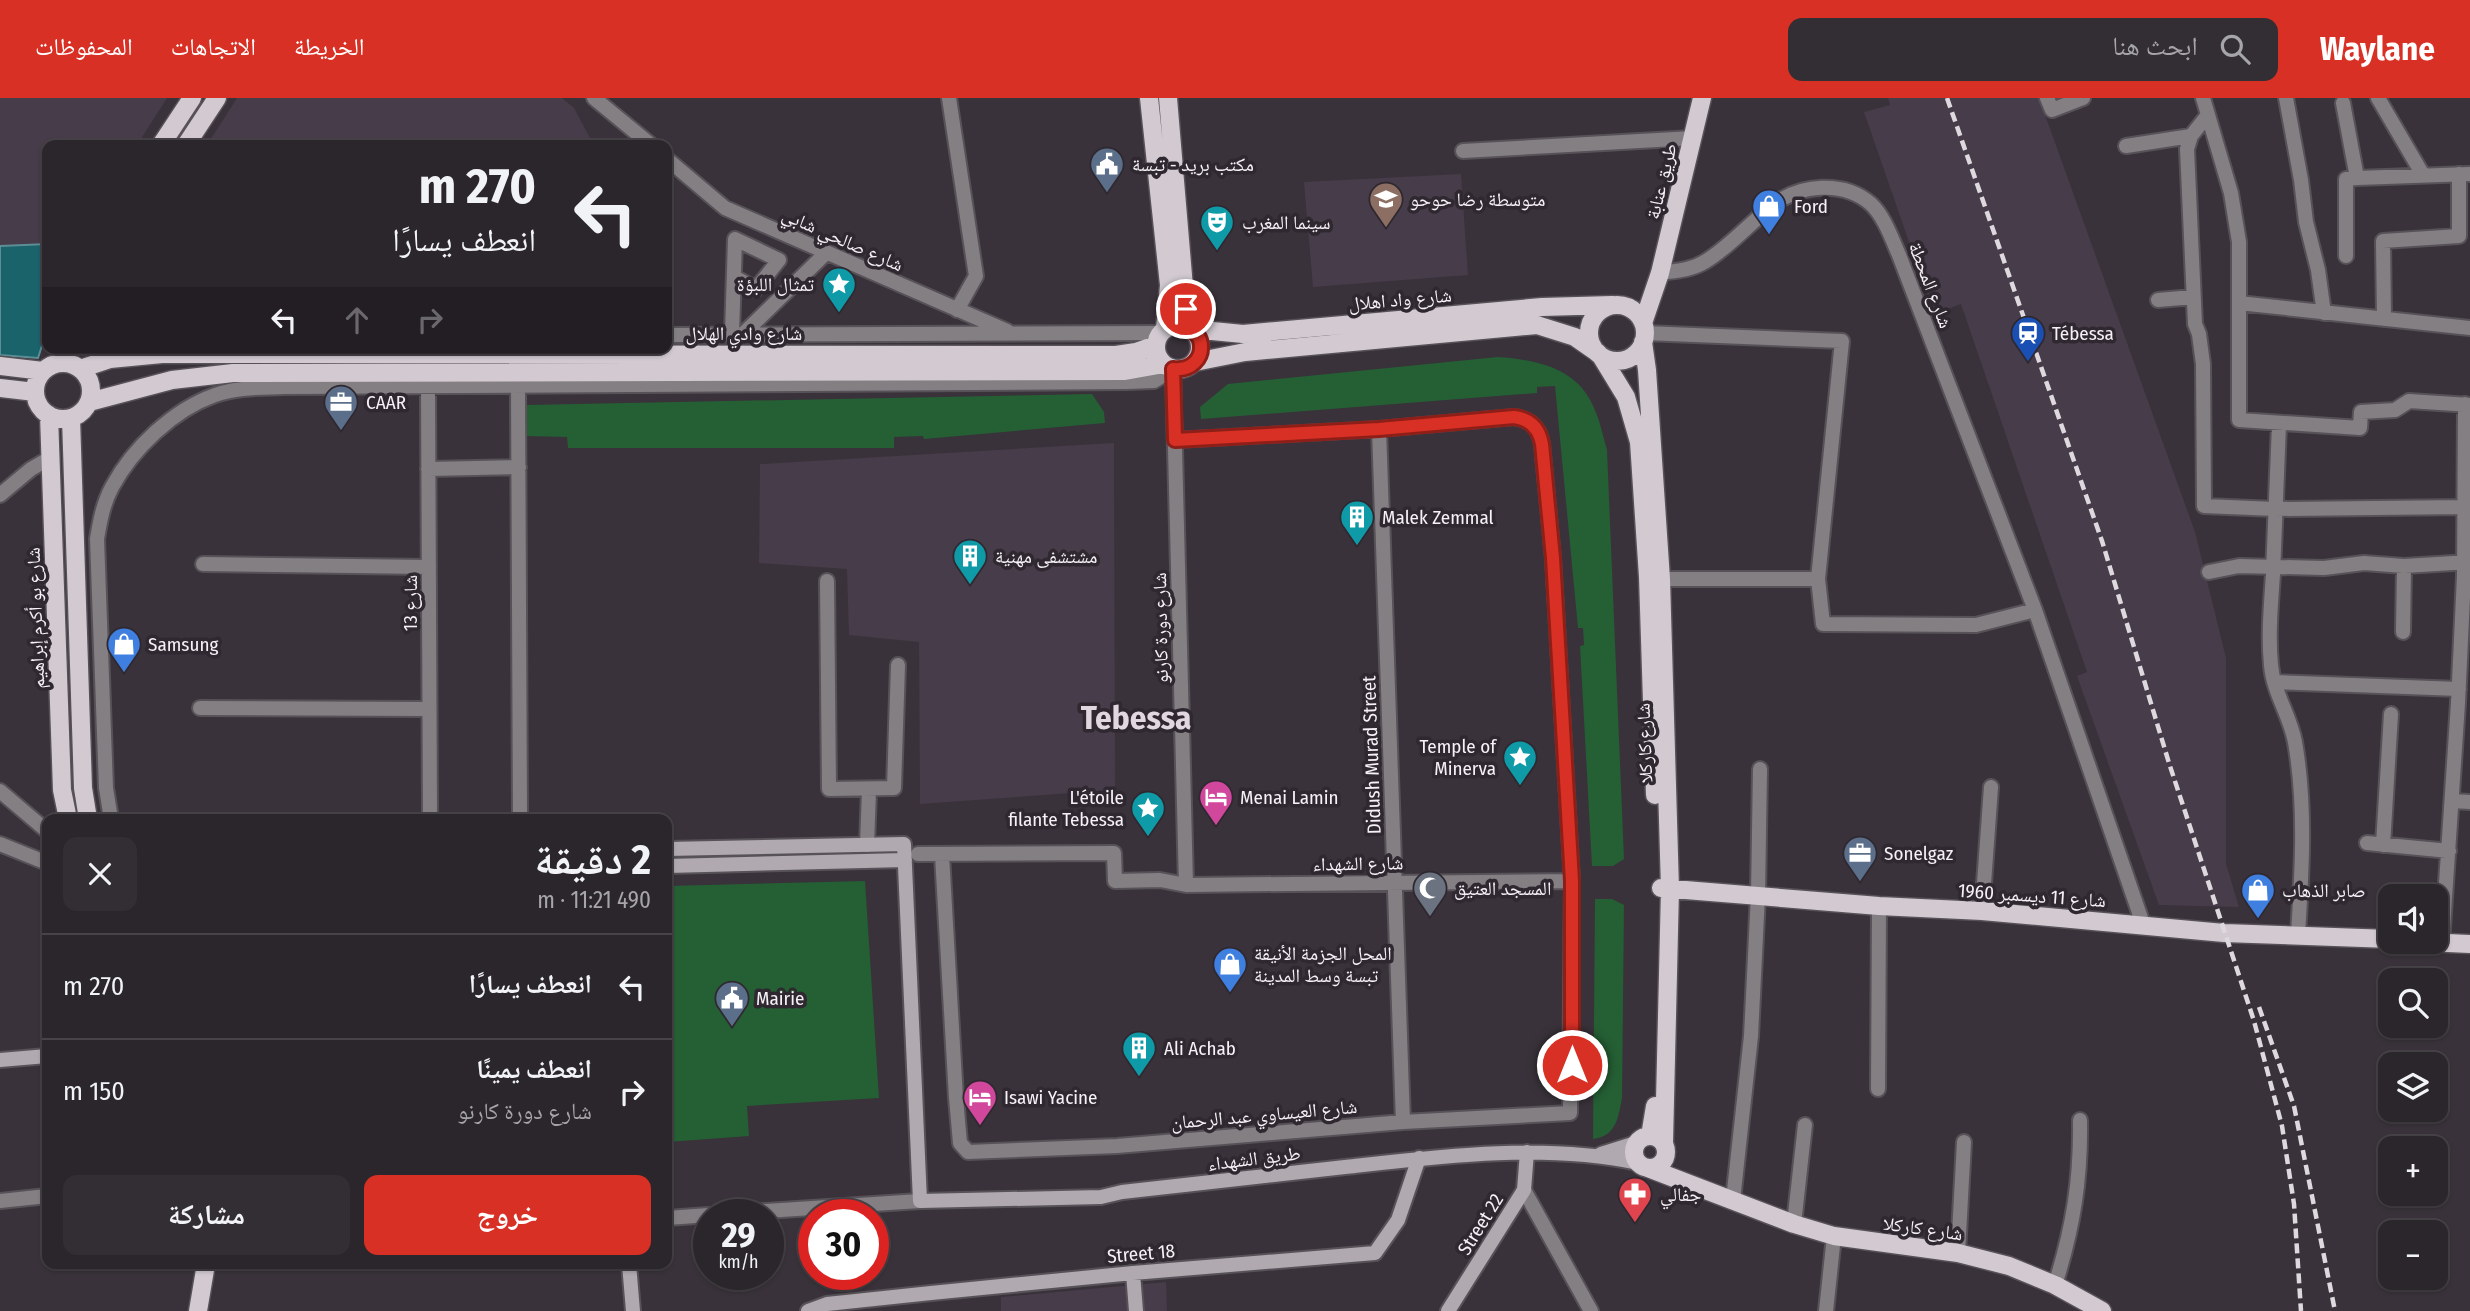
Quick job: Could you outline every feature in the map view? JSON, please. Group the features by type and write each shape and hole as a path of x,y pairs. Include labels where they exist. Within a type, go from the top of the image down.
{"main road":[{"path":"164,140 192,98"},
{"path":"189,140 217,98"},
{"path":"1149,98 1168,285 1160,336 1159,359 1168,367 1186,368 1195,362 1201,349 1197,334 1191,328 1178,324 1160,336"},
{"path":"1168,98 1185,299 1191,328"},
{"name":"طريق عنابة","path":"1644,333 1702,98"},
{"path":"1617,305 1635,311 1644,333 1639,350 1626,359 1609,360 1599,355 1592,346 1590,329 1597,313 1637,295 1660,273"},
{"name":"شارع واد اهلال","path":"1191,328 1243,334 1542,307 1617,305"},
{"name":"شارع واد اهلال","path":"1195,362 1245,352 1537,324 1575,337 1599,355"},
{"name":"شارع كاركلا","path":"1644,333 1661,579 1664,888 1654,1143 1634,1154 1643,1166 1794,1224 1835,1236 1958,1253 2009,1266 2055,1285 2102,1311"},
{"name":"شارع وادي الهلال","path":"75,360 162,354 1116,355 1136,352 1160,336"},
{"path":"46,369 52,354"},
{"name":"شارع كاركلا","path":"1599,355 1626,397 1639,442 1664,888"},
{"path":"75,360 90,384 89,402 85,409 71,418 56,418 49,415 37,401 35,392 38,377 57,363 75,360"},
{"path":"0,366 46,369"},
{"name":"شارع وادي الهلال","path":"89,402 172,380 233,373 1125,372 1168,367"},
{"path":"0,388 35,392"},
{"name":"شارع بو أكرم إبراهيم","path":"49,415 62,790 67,814"},
{"path":"71,418 83,788 87,814"},
{"path":"672,849 904,844 912,857 920,1201"},
{"path":"672,866 912,857"},
{"name":"شارع 11 ديسمبر 1960","path":"1664,888 1879,906 1982,911 2224,933 2378,938"},
{"path":"2448,943 2470,944"},
{"path":"0,1060 42,1056"},
{"path":"1592,1156 1654,1143"},
{"path":"1592,1156 1643,1166 1662,1163 1665,1158 1654,1143"},
{"path":"1654,1143 1694,1187"},
{"name":"طريق الشهداء","path":"920,1201 1101,1197 1122,1192 1419,1158 1527,1153 1592,1156"},
{"name":"Street 22","path":"1448,1311 1524,1190 1527,1153"},
{"name":"Street 18","path":"808,1311 827,1304 1133,1273 1375,1253 1398,1220 1419,1158"},
{"path":"189,1311 196,1269"},
{"path":"198,1311 205,1269"},
{"path":"629,1269 633,1311"},
{"path":"1133,1273 1136,1311"}],"street":[{"path":"594,98 645,140"},
{"path":"949,98 976,276 957,310"},
{"path":"2047,98 2052,110 2083,98"},
{"path":"2203,98 2231,193 2239,242 2239,420 2360,428 2361,412 2395,410 2409,401 2468,404 2465,507 2467,562 2462,699 2449,851 2444,884"},
{"path":"2286,98 2324,313"},
{"path":"2378,98 2423,176"},
{"path":"2343,103 2357,178"},
{"path":"2207,116 2191,136 2187,149 2195,324 2203,364 2204,506 2276,509 2465,507"},
{"path":"2126,146 2191,136"},
{"path":"1463,151 1693,138"},
{"name":"شارع صالحي شابي","path":"672,163 725,208 1015,335"},
{"path":"2346,256 2346,179 2465,174 2459,236 2384,241 2384,319"},
{"name":"شارع المحطة","path":"1660,273 1683,271 1706,261 1775,203 1817,187 1850,190 1872,205 1888,230 1899,255 2035,610 2143,925"},
{"path":"737,335 826,253"},
{"path":"734,278 737,335"},
{"path":"2158,300 2193,297"},
{"path":"2239,303 2470,328"},
{"path":"1644,333 1842,341 1818,579 1823,624 1976,625 2035,610"},
{"name":"شارع وادي الهلال","path":"672,335 1160,336"},
{"name":"شارع وادي الهلال","path":"110,814 106,788 97,539 100,516 111,488 148,440 191,406 215,395 239,389 307,387 1154,382 1168,367"},
{"name":"شارع دورة كارنو","path":"1168,367 1175,440 1186,885"},
{"name":"شارع وادي الهلال","path":"239,389 270,372 307,387"},
{"name":"شارع 13","path":"428,387 430,814"},
{"path":"518,387 520,814"},
{"path":"1175,440 1379,429 1514,417 1531,422 1537,429 1542,444 1553,558 1572,881"},
{"path":"2279,424 2271,665 2274,682 2292,730 2298,773 2303,862 2298,934"},
{"name":"Didush Murad Street","path":"1379,429 1403,1122"},
{"path":"0,495 31,469 50,458"},
{"path":"429,469 519,467"},
{"path":"2209,572 2239,566 2324,568 2364,563 2404,566 2467,562"},
{"path":"203,564 429,567"},
{"path":"2403,632 2404,566"},
{"path":"1661,579 1818,579"},
{"path":"827,581 829,789 894,788 898,665"},
{"path":"2274,682 2462,699"},
{"path":"200,709 429,709"},
{"path":"2383,845 2391,714"},
{"path":"1733,1200 1751,1036 1758,895 1760,769"},
{"path":"1982,911 1991,787"},
{"path":"867,845 869,790"},
{"path":"0,792 42,827"},
{"path":"2452,801 2470,802"},
{"path":"2367,843 2449,851"},
{"path":"0,844 42,861"},
{"name":"شارع الشهداء","path":"942,855 1114,853 1115,881 1160,880 1186,885 1572,881"},
{"path":"912,857 942,855"},
{"name":"شارع العيساوي عبد الرحمان","path":"942,855 960,1143 962,1148 972,1153 1117,1146 1403,1122 1570,1114 1572,881"},
{"path":"1878,1088 1879,906"},
{"path":"2055,1285 2070,1236 2081,1159 2080,1120"},
{"path":"1794,1224 1805,1125"},
{"path":"1958,1253 1964,1142"},
{"path":"1524,1190 1591,1311"},
{"path":"0,1201 42,1197"},
{"name":"طريق الشهداء","path":"784,1210 920,1201"},
{"path":"672,1218 693,1216"},
{"path":"1826,1311 1835,1236"}],"shaded area":[{"path":"0,98 167,98 140,140 42,140 42,244 0,246"},
{"path":"237,98 562,98 574,108 590,138 589,140 210,140"},
{"path":"1888,98 2039,98 2195,532 2226,658 2226,864 2239,907 2159,905 2077,676 2087,672 1961,304 1934,314 1864,112 1890,105"},
{"name":"متوسطة رضا حوحو","path":"1461,174 1468,275 1313,287 1304,182"},
{"path":"1114,443 1115,790 920,804 919,642 849,635 847,569 759,563 760,464"},
{"path":"1166,1282 1167,1311 1001,1311 1001,1297"}],"green space":[{"path":"1498,357 1541,364 1567,375 1578,384 1594,408 1607,450 1624,859 1613,866 1592,866 1580,646 1584,645 1583,628 1578,628 1555,386 1537,387 1537,393 1201,419 1200,407 1228,384"},
{"path":"1092,394 1104,412 1105,423 924,439 923,436 894,437 894,448 568,448 567,437 525,436 526,405"},
{"path":"865,881 879,1098 747,1106 749,1136 672,1142 672,886"},
{"path":"1595,899 1612,899 1624,905 1622,1098 1615,1125 1607,1134 1593,1139"}],"water":[{"path":"42,244 42,346 38,358 0,355 0,246"}],"railway":[{"path":"1947,98 2102,541 2169,763 2254,1021 2282,1126 2294,1204 2301,1311"},
{"path":"2259,1007 2294,1106 2335,1311"}],"place":[{"name":"مكتب بريد - تبسة","path":"1107,194"},
{"name":"متوسطة رضا حوحو","path":"1386,229"},
{"name":"Ford","path":"1769,236"},
{"name":"سينما المغرب","path":"1217,252"},
{"name":"تمثال اللبؤة","path":"839,314"},
{"name":"Tébessa","path":"2028,363"},
{"name":"CAAR","path":"341,432"},
{"name":"Malek Zemmal","path":"1357,547"},
{"name":"مشتشفى مهنية","path":"970,586"},
{"name":"Samsung","path":"124,674"},
{"name":"Temple of Minerva","path":"1520,787"},
{"name":"Menai Lamin","path":"1216,827"},
{"name":"L'étoile filante Tebessa","path":"1148,838"},
{"name":"Sonelgaz","path":"1860,883"},
{"name":"المسجد العتيق","path":"1430,918"},
{"name":"صابر الذهاب","path":"2258,920"},
{"name":"المحل الجزمة الأنيقة تبسة وسط المدينة","path":"1230,994"},
{"name":"Mairie","path":"732,1028"},
{"name":"Ali Achab","path":"1139,1078"},
{"name":"Isawi Yacine","path":"980,1127"},
{"name":"جفالي","path":"1635,1224"}],"district":[{"name":"Tebessa","path":"1136,717"}],"route":[{"path":"1186,309 1190,328 1197,334 1201,349 1191,366 1180,370 1173,369 1175,440 1379,429 1514,417 1531,422 1541,436 1553,558 1572,881 1572,1065"}]}
